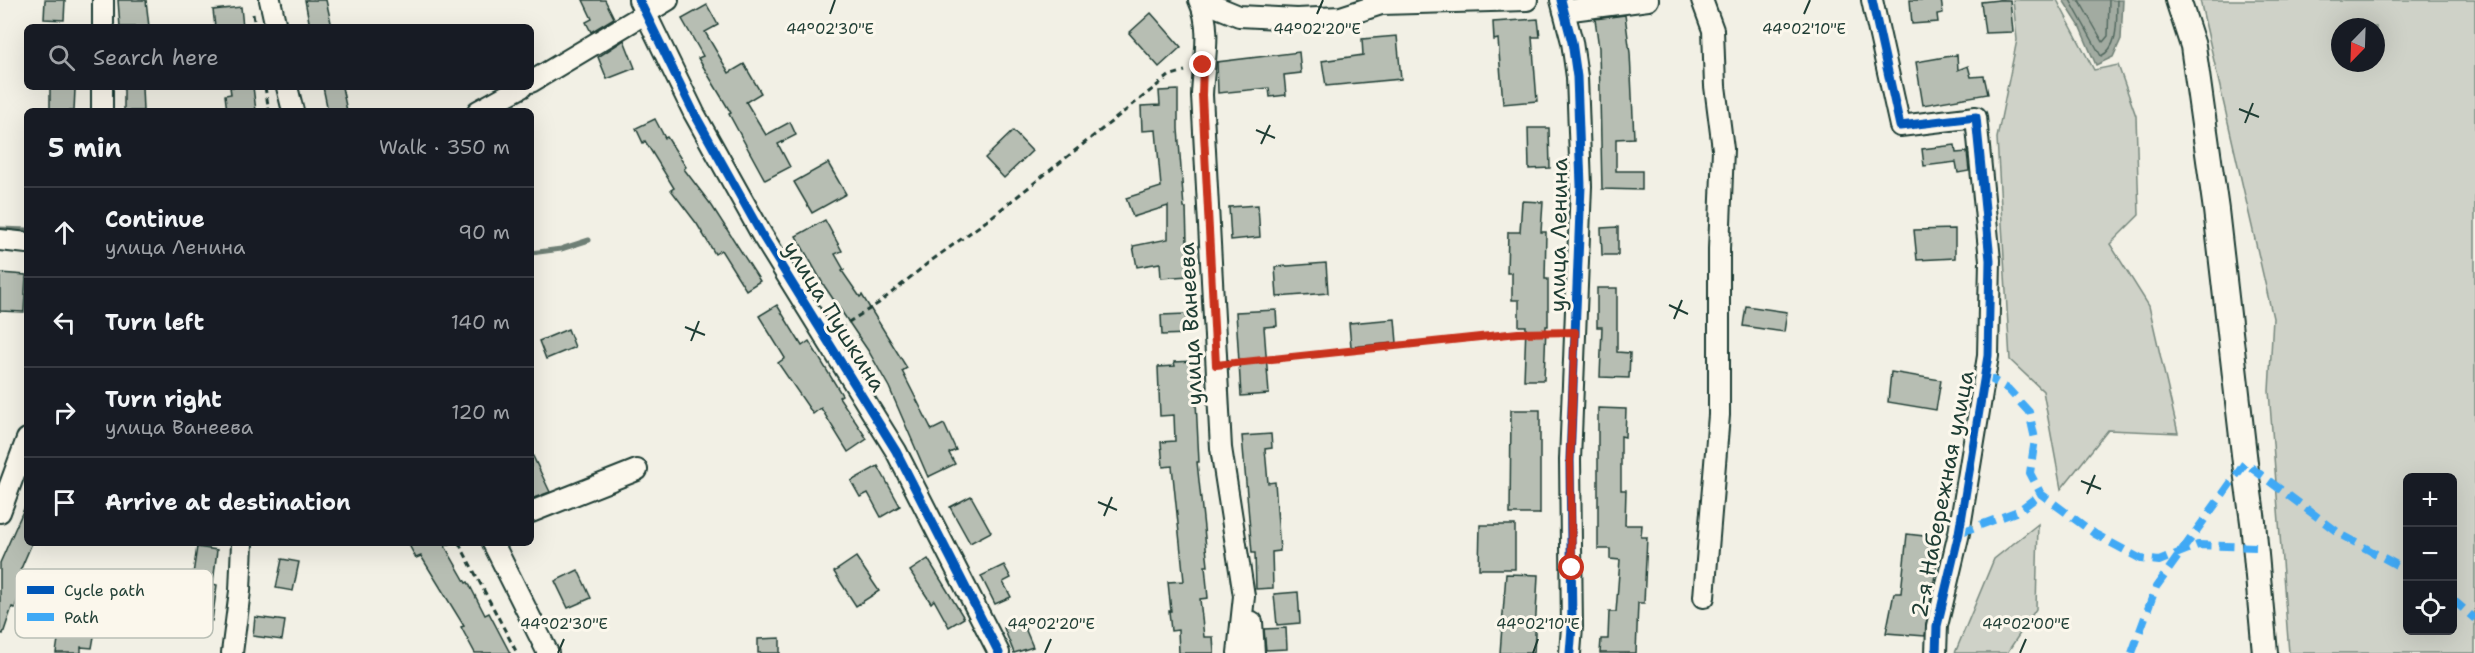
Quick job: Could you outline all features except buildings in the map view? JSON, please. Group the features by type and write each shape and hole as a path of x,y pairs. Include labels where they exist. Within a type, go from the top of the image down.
{"main road":[{"path":"2178,0 2193,46 2216,210 2253,522 2265,653"}],"street":[{"path":"103,24 104,0"},
{"path":"270,0 275,24"},
{"path":"534,80 642,7 668,0"},
{"name":"улица Ванеева","path":"1199,0 1205,16 1206,40 1202,95 1223,476 1234,526 1244,596 1244,650"},
{"path":"1206,0 1239,16"},
{"path":"1206,40 1214,25 1227,18 1239,16 1297,19 1341,17 1381,4 1527,0"},
{"path":"1563,5 1647,0"},
{"path":"1702,0 1713,30 1715,86 1723,149 1719,249 1719,416 1704,597"},
{"name":"2-я Набережная улица","path":"1872,0 1900,126 1976,117 1990,260 1988,356 1959,533 1937,626 1936,653"},
{"name":"улица Ленина","path":"1563,5 1572,42 1579,113 1581,186 1570,460 1572,627 1570,653"},
{"name":"улица Пушкина","path":"642,7 719,159 762,235 896,451 999,653"},
{"path":"102,90 102,108"},
{"path":"288,90 293,108"},
{"path":"484,108 516,90"},
{"path":"0,240 24,243"},
{"path":"0,512 24,447"},
{"path":"534,511 637,470"},
{"path":"232,653 240,591 242,546"},
{"path":"494,546 548,653"}],"path":[{"path":"825,337 879,303 1169,76 1203,65"},
{"path":"266,90 268,108"},
{"path":"1216,365 1291,359 1518,333 1575,332"},
{"path":"461,546 517,653"}],"shaded area":[{"path":"2013,0 2057,0 2094,70 2118,65 2136,116 2139,215 2110,244 2149,306 2178,433 2108,430 2061,489 2043,391 2010,360 1997,138 2017,40"},
{"path":"2200,0 2475,0 2475,653 2289,653 2269,391 2273,318"},
{"path":"2038,524 2036,609 2007,653 1955,653 1994,559"}],"water":[{"path":"2063,0 2123,0 2121,39 2113,57 2096,65 2079,25"}],"waterway":[{"path":"0,229 24,230"},
{"path":"534,253 561,249 589,240"}],"marked path":[{"path":"1984,375 2008,389 2029,412 2035,439 2030,473 2041,494 2095,534 2141,559 2159,561 2198,545 2256,547"},
{"path":"2132,653 2156,587 2245,463 2343,536 2403,568"},
{"path":"1959,533 2018,511 2041,494"},
{"path":"2457,603 2475,619"}],"cycle path":[{"path":"639,0 694,113 762,235 896,451 999,653"},
{"path":"1561,0 1572,42 1577,77 1581,186 1570,460 1572,627 1570,653"},
{"path":"1872,0 1900,126 1976,117 1990,260 1988,356 1959,533 1937,626 1936,653"}],"route":[{"path":"1203,65 1202,95 1216,365 1518,333 1575,332 1570,460 1572,568"}]}
